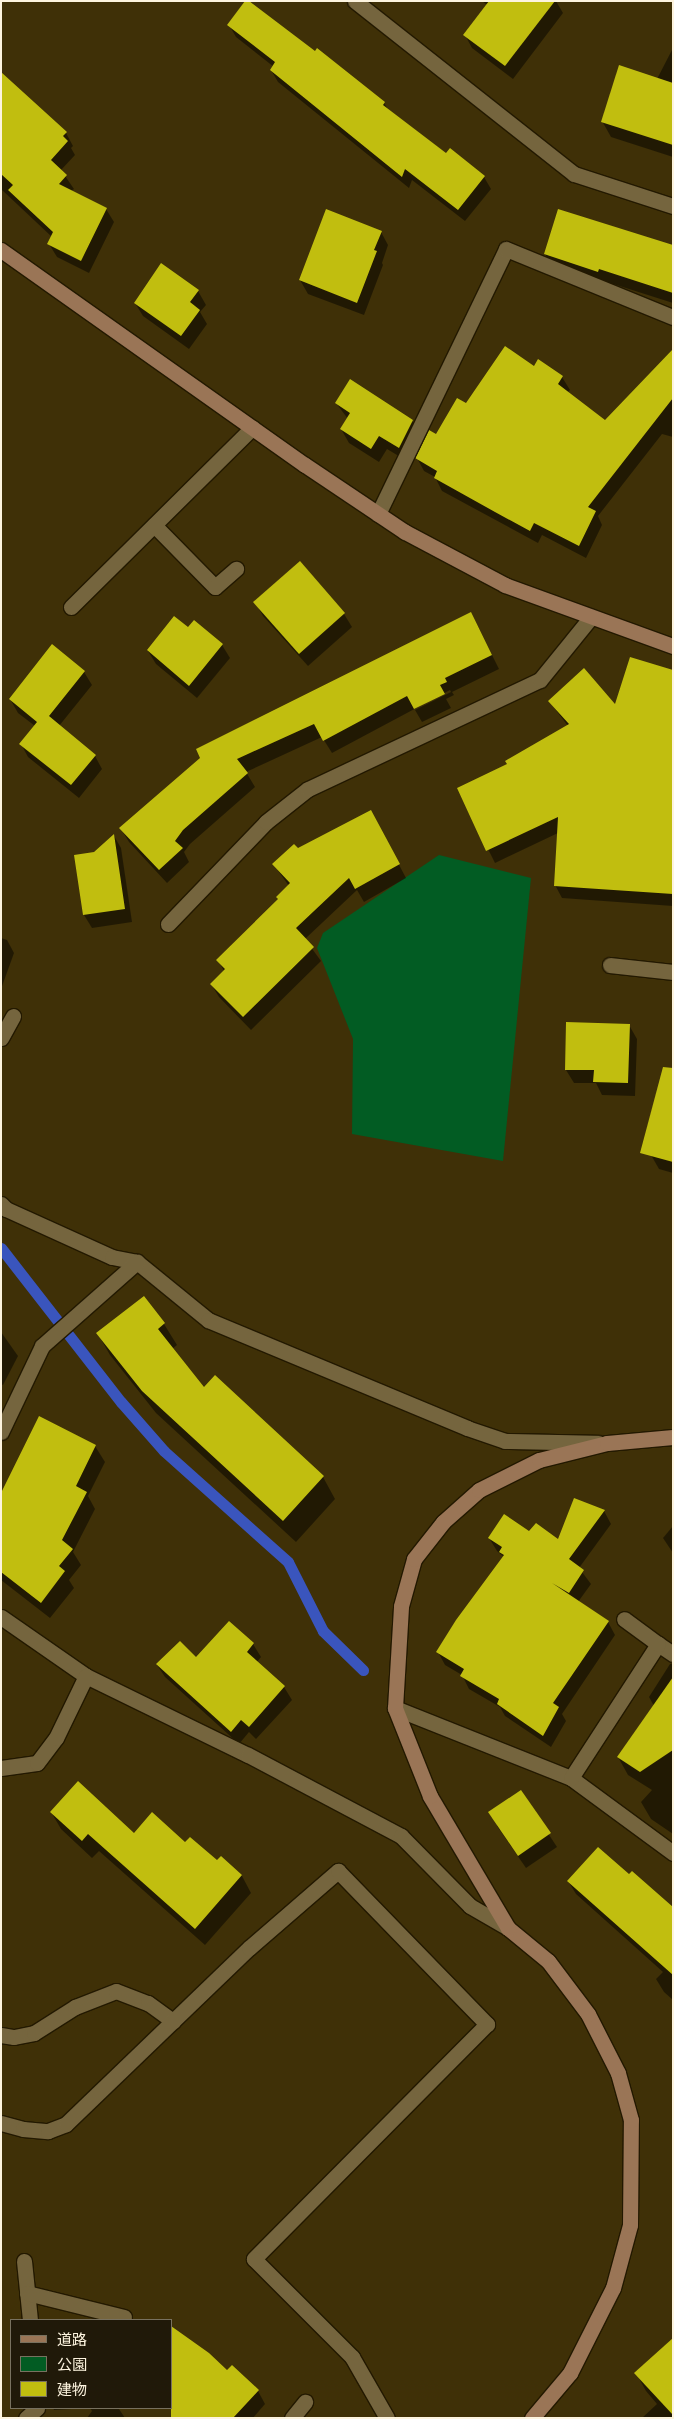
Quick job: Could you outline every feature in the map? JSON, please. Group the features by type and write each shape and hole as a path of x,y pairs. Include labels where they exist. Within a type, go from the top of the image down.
{"street":[{"path":"355,1 574,174 673,206"},
{"path":"378,514 506,249 673,317"},
{"path":"1,250 252,428 405,532 505,584 673,646"},
{"path":"71,607 252,428"},
{"path":"154,525 215,587 236,569"},
{"path":"168,924 266,822 308,789 540,680 591,617"},
{"path":"610,965 673,972"},
{"path":"1,1038 13,1016"},
{"path":"1,1204 6,1209 112,1257 137,1262 208,1320 467,1428 505,1441 607,1443 673,1437"},
{"path":"1,1432 42,1346 137,1262"},
{"path":"508,1928 430,1796 395,1708 401,1606 414,1559 443,1522 480,1490 539,1460 607,1443"},
{"path":"1,1617 86,1676 248,1755 400,1836 470,1906 508,1928 548,1961 588,2014 618,2073 631,2120 630,2225 613,2288 570,2373 532,2418"},
{"path":"624,1619 673,1654"},
{"path":"571,1778 658,1644"},
{"path":"1,1768 37,1763 56,1738 86,1676"},
{"path":"395,1708 571,1778 673,1853"},
{"path":"1,2123 23,2129 48,2131 66,2124 249,1948 338,1871 487,2024 254,2259 352,2358 387,2418"},
{"path":"1,2035 14,2037 34,2032 75,2007 116,1990 148,2003 173,2021"},
{"path":"24,2261 30,2319"},
{"path":"27,2293 124,2317"},
{"path":"292,2418 305,2402"},
{"path":"26,2418 36,2409"}],"green space":[{"path":"439,855 531,878 503,1161 352,1134 353,1039 317,948 323,933"}],"building":[{"path":"245,1 249,1 315,51 317,48 385,102 383,105 446,153 450,148 485,176 458,210 405,169 402,177 270,70 275,62 227,25"},
{"path":"489,1 555,1 505,66 463,35"},
{"path":"619,65 673,83 673,145 601,122"},
{"path":"1,72 67,132 63,136 68,141 51,160 67,175 59,184 107,208 81,261 47,244 53,232 8,190 13,185 1,174"},
{"path":"326,209 382,231 374,250 377,251 357,303 299,280"},
{"path":"558,209 673,245 673,293 599,269 598,272 544,254"},
{"path":"161,263 199,290 190,302 200,310 181,336 134,303"},
{"path":"505,346 534,366 538,359 563,376 558,384 605,420 673,349 673,398 588,507 596,511 579,546 534,523 530,531 434,478 437,471 415,458 429,430 436,434 457,398 466,403"},
{"path":"350,379 413,420 399,448 379,436 371,449 340,429 350,413 335,403"},
{"path":"300,561 345,613 299,654 253,602"},
{"path":"471,612 492,655 445,678 447,682 440,685 445,694 414,709 407,696 323,741 314,724 237,759 248,773 183,830 175,841 183,848 159,870 119,828 200,758 196,749"},
{"path":"174,616 188,627 194,620 223,644 189,686 147,650"},
{"path":"52,644 85,671 49,716 96,755 71,785 19,744 37,722 9,699"},
{"path":"630,657 673,670 673,894 554,886 558,817 486,851 457,788 507,764 505,761 569,724 548,701 584,668 615,704"},
{"path":"371,810 400,864 355,889 349,878 296,928 314,947 243,1017 210,984 225,969 216,960 278,899 276,897 290,883 272,864 294,844 298,848"},
{"path":"114,834 125,909 83,915 74,855 94,852"},
{"path":"566,1022 630,1024 628,1083 593,1082 594,1070 565,1070"},
{"path":"663,1067 673,1068 673,1162 640,1153"},
{"path":"144,1296 165,1323 158,1329 204,1387 215,1375 324,1476 283,1521 142,1391 96,1333"},
{"path":"39,1416 96,1445 76,1486 87,1492 62,1540 73,1549 59,1566 65,1571 41,1603 1,1572 1,1493"},
{"path":"574,1498 605,1510 569,1559 584,1570 569,1593 552,1583 609,1621 553,1703 559,1707 543,1736 497,1704 499,1699 460,1676 464,1669 436,1652 456,1620 504,1555 499,1552 502,1547 488,1538 504,1514 529,1531 536,1523 558,1539"},
{"path":"229,1621 254,1643 247,1652 285,1686 249,1727 241,1720 231,1732 156,1664 180,1641 196,1657"},
{"path":"673,1677 673,1750 640,1772 617,1757"},
{"path":"78,1781 134,1833 152,1812 185,1842 190,1837 217,1860 221,1856 242,1875 195,1929 88,1834 82,1841 50,1812"},
{"path":"521,1790 551,1833 518,1856 488,1812"},
{"path":"598,1847 629,1874 632,1871 673,1907 673,1975 567,1881"},
{"path":"172,2327 209,2353 227,2370 232,2365 259,2390 233,2418 171,2418"},
{"path":"673,2338 673,2415 634,2373"}],"waterway":[{"path":"1,1248 121,1402 164,1451 288,1562 323,1631 363,1670"}]}
